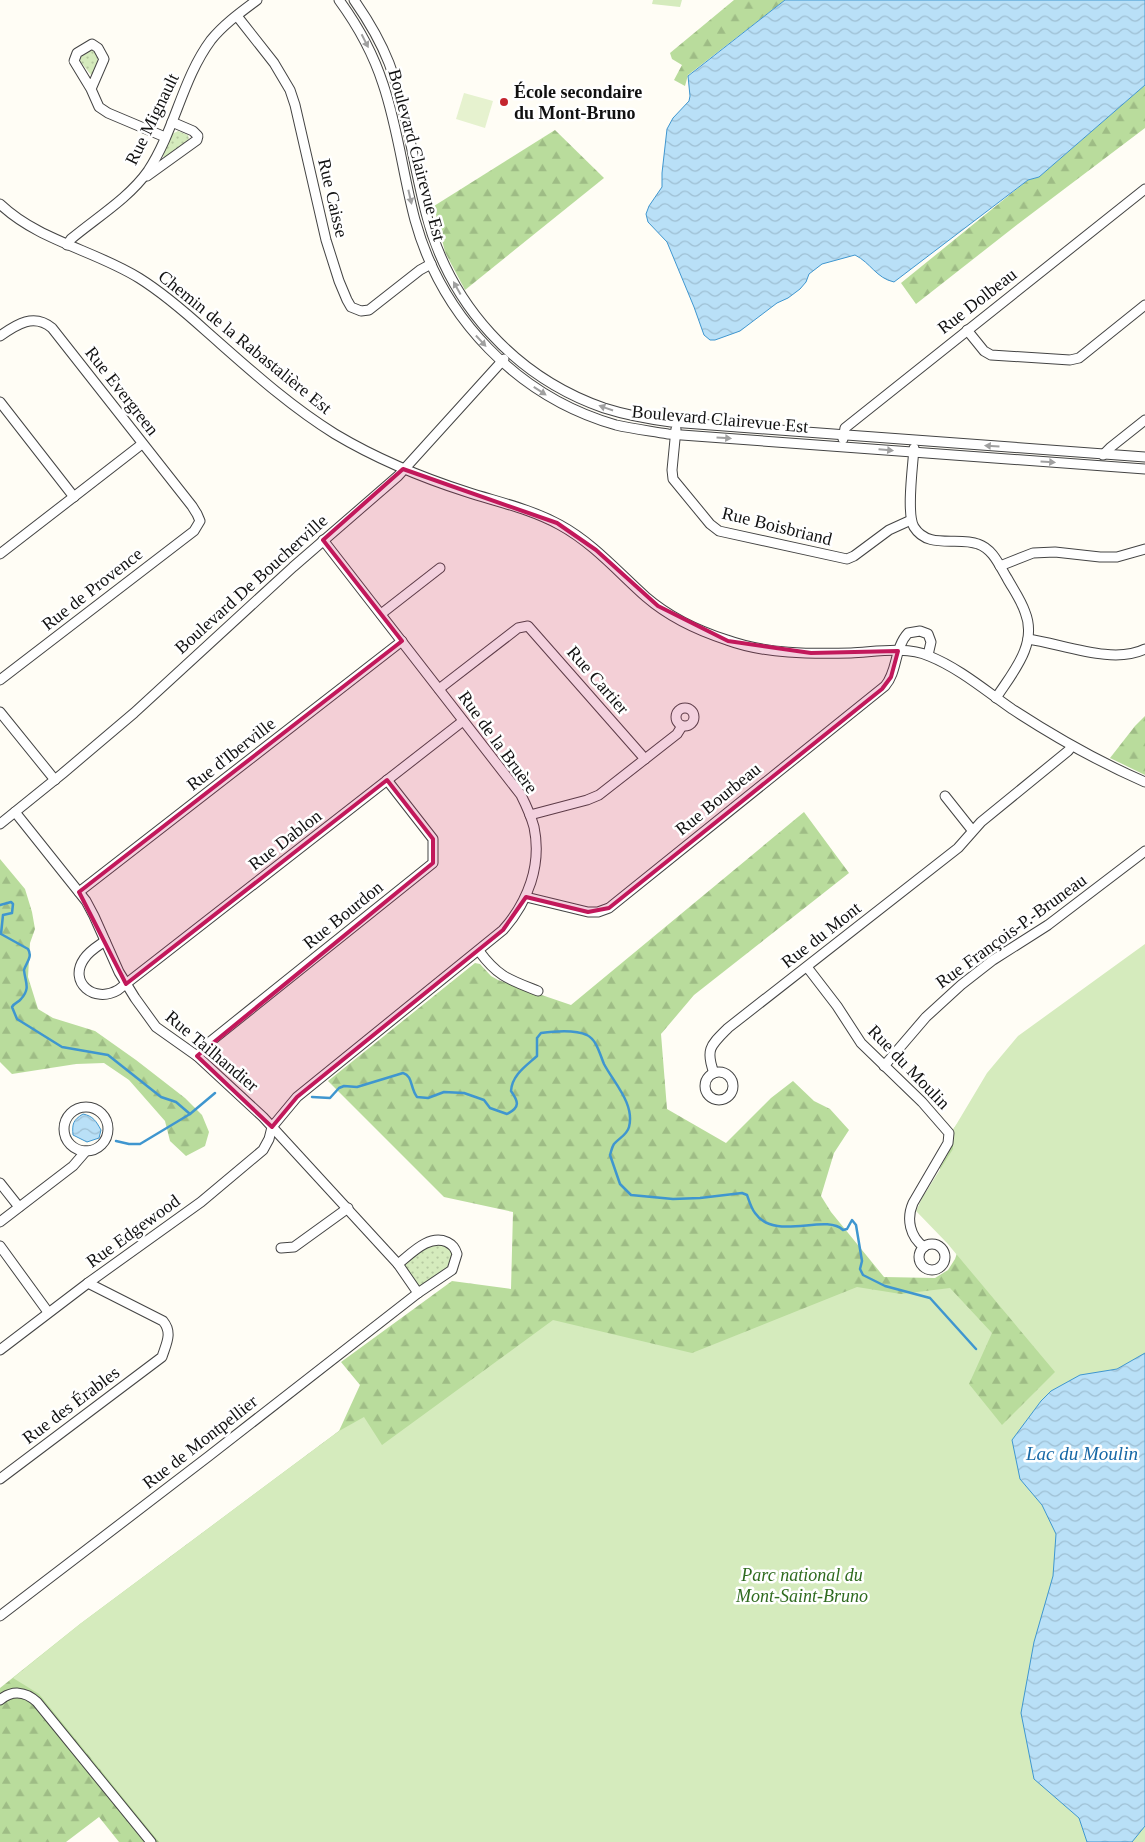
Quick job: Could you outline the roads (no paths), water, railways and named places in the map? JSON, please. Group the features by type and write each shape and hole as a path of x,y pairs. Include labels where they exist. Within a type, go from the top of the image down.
{"street":[{"name":"Rue Mignault","path":"67,245 71,239 141,181 155,159 205,49 215,35 257,0"},
{"name":"Boulevard Clairevue Est","path":"339,0 367,43 382,78 415,219 431,264 446,294 463,320 501,362 543,393 587,415 621,426 675,434 1145,469"},
{"name":"Boulevard Clairevue Est","path":"354,0 371,26 388,62 402,108 425,212 439,254 456,288 471,311 509,353 543,378 585,400 622,413 677,423 1145,457"},
{"name":"Rue Caisse","path":"237,16 279,70 292,97 328,248 339,281 350,305 356,310 361,311 372,309 420,270 431,264"},
{"path":"91,89 104,58 97,47 92,44 77,53 74,62 91,89 96,103 102,110 165,137"},
{"path":"141,181 197,140 198,136 195,132 172,122"},
{"name":"Rue Dolbeau","path":"843,435 845,428 1145,189"},
{"name":"Chemin de la Rabastalière Est","path":"0,204 29,226 67,245 117,266 150,285 310,418 348,441 403,470 536,514 557,523 596,550 658,606 693,625 728,641 757,648 811,653 898,651 928,655 950,667 1072,746 1145,782"},
{"path":"967,330 984,351 991,355 1070,360 1078,358 1085,353 1145,305"},
{"name":"Rue Evergreen","path":"0,336 29,320 40,321 50,326 192,506 200,521"},
{"name":"Boulevard De Boucherville","path":"0,824 149,700 323,540 403,470 509,353"},
{"path":"0,402 74,497"},
{"path":"1102,466 1103,454 1145,420"},
{"name":"Rue Boisbriand","path":"677,423 672,470 674,482 710,524 720,531 847,559 894,528 911,520"},
{"path":"842,447 843,435"},
{"path":"915,440 911,520 917,531 928,538 980,545 990,552 1026,613 1029,627 1028,639 1021,659 996,698"},
{"path":"0,554 142,444"},
{"name":"Rue de Provence","path":"0,680 194,531 200,521"},
{"name":"Rue de la Bruère","path":"272,1127 297,1097 479,951 508,925 521,908 526,897 535,858 534,828 521,795 323,540"},
{"path":"1000,566 1033,553 1055,552 1116,557 1145,549"},
{"path":"381,614 440,568"},
{"name":"Rue Cartier","path":"439,689 518,628 525,625 533,630 645,759"},
{"name":"Rue Bourbeau","path":"526,897 588,912 598,912 609,908 882,689 891,677 898,651 907,634 912,631 920,631 928,634 930,640 928,655"},
{"path":"1028,639 1111,656 1127,656 1145,649"},
{"name":"Rue d'Iberville","path":"79,892 402,641"},
{"path":"0,712 55,780"},
{"name":"Rue Dablon","path":"105,941 82,960 79,973 82,982 90,992 103,996 112,994 126,984 463,721"},
{"path":"530,815 595,797 677,734 682,726"},
{"name":"Rue du Mont","path":"714,1073 709,1060 709,1054 711,1047 718,1038 737,1021 958,848 972,830 1072,746"},
{"name":"Rue Bourdon","path":"197,1056 211,1041 433,864 433,839 387,780"},
{"path":"945,796 972,830"},
{"name":"Rue Tailhandier","path":"15,812 79,892 94,916 119,972 156,1027 197,1056 272,1127 398,1264 418,1293"},
{"name":"Rue François-P.-Bruneau","path":"884,1066 926,1018 961,985 994,960 1048,925 1145,852"},
{"path":"479,951 490,966 503,977 538,991"},
{"name":"Rue du Moulin","path":"807,967 837,1006 856,1037 922,1102 949,1133 948,1143 916,1196 909,1213 915,1241 924,1247"},
{"path":"0,1222 73,1166 86,1151 100,1146 105,1140 107,1132 105,1118 100,1112 86,1107 73,1111 68,1115 63,1128 67,1141 72,1146 86,1151"},
{"name":"Rue Edgewood","path":"0,1350 48,1312 201,1202 263,1150 269,1139 272,1127"},
{"path":"0,1183 19,1207"},
{"path":"281,1248 294,1246 348,1208"},
{"name":"Rue de Montpellier","path":"0,1616 418,1293 452,1270 458,1254 452,1245 442,1240 433,1240 398,1264"},
{"path":"0,1246 48,1312"},
{"name":"Rue des Érables","path":"0,1479 162,1357 169,1335 168,1327 163,1321 88,1283"},
{"path":"0,1700 9,1695 20,1693 29,1695 37,1702 151,1842"}],"water":[{"path":"785,0 1145,0 1145,85 1039,177 1028,180 894,282 878,274 861,258 855,255 822,264 809,274 806,282 800,289 777,303 740,331 710,340 704,335 667,242 648,222 646,214 662,187 667,129 673,118 689,101 688,76"},
{"path":"83,1114 92,1118 101,1130 99,1138 87,1142 73,1135 74,1123"},
{"name":"Lac du Moulin","path":"1145,1353 1145,1826 1132,1842 1087,1842 1079,1818 1034,1779 1021,1713 1034,1642 1053,1576 1056,1534 1042,1505 1020,1479 1012,1440 1041,1401 1051,1391 1080,1375 1117,1369"}],"waterway":[{"path":"0,905 11,902 13,904 12,913 3,915 1,934 28,949 30,955 24,970 27,985 26,992 12,1007 17,1019 62,1047 108,1055 161,1097 176,1102 190,1114 215,1093"},
{"path":"312,1097 330,1098 339,1088 344,1086 357,1087 403,1073 410,1080 417,1097 428,1098 444,1092 464,1093 484,1100 490,1108 507,1114 515,1109 517,1104 511,1091 514,1080 520,1071 537,1056 537,1038 541,1033 558,1031 582,1033 590,1037 596,1044 604,1064 629,1110 628,1130 614,1144 610,1155 620,1184 631,1195 673,1199 742,1193 747,1195 755,1213 764,1221 775,1226 824,1224 843,1230 847,1229 852,1220 856,1225 862,1261 860,1269 863,1275 885,1286 930,1298 976,1349"},
{"path":"116,1141 140,1144 190,1114"}],"place":[{"name":"École secondaire du Mont-Bruno","path":"504,102"}],"park label":[{"name":"Parc national du Mont-Saint-Bruno","path":"802,1585"}]}
